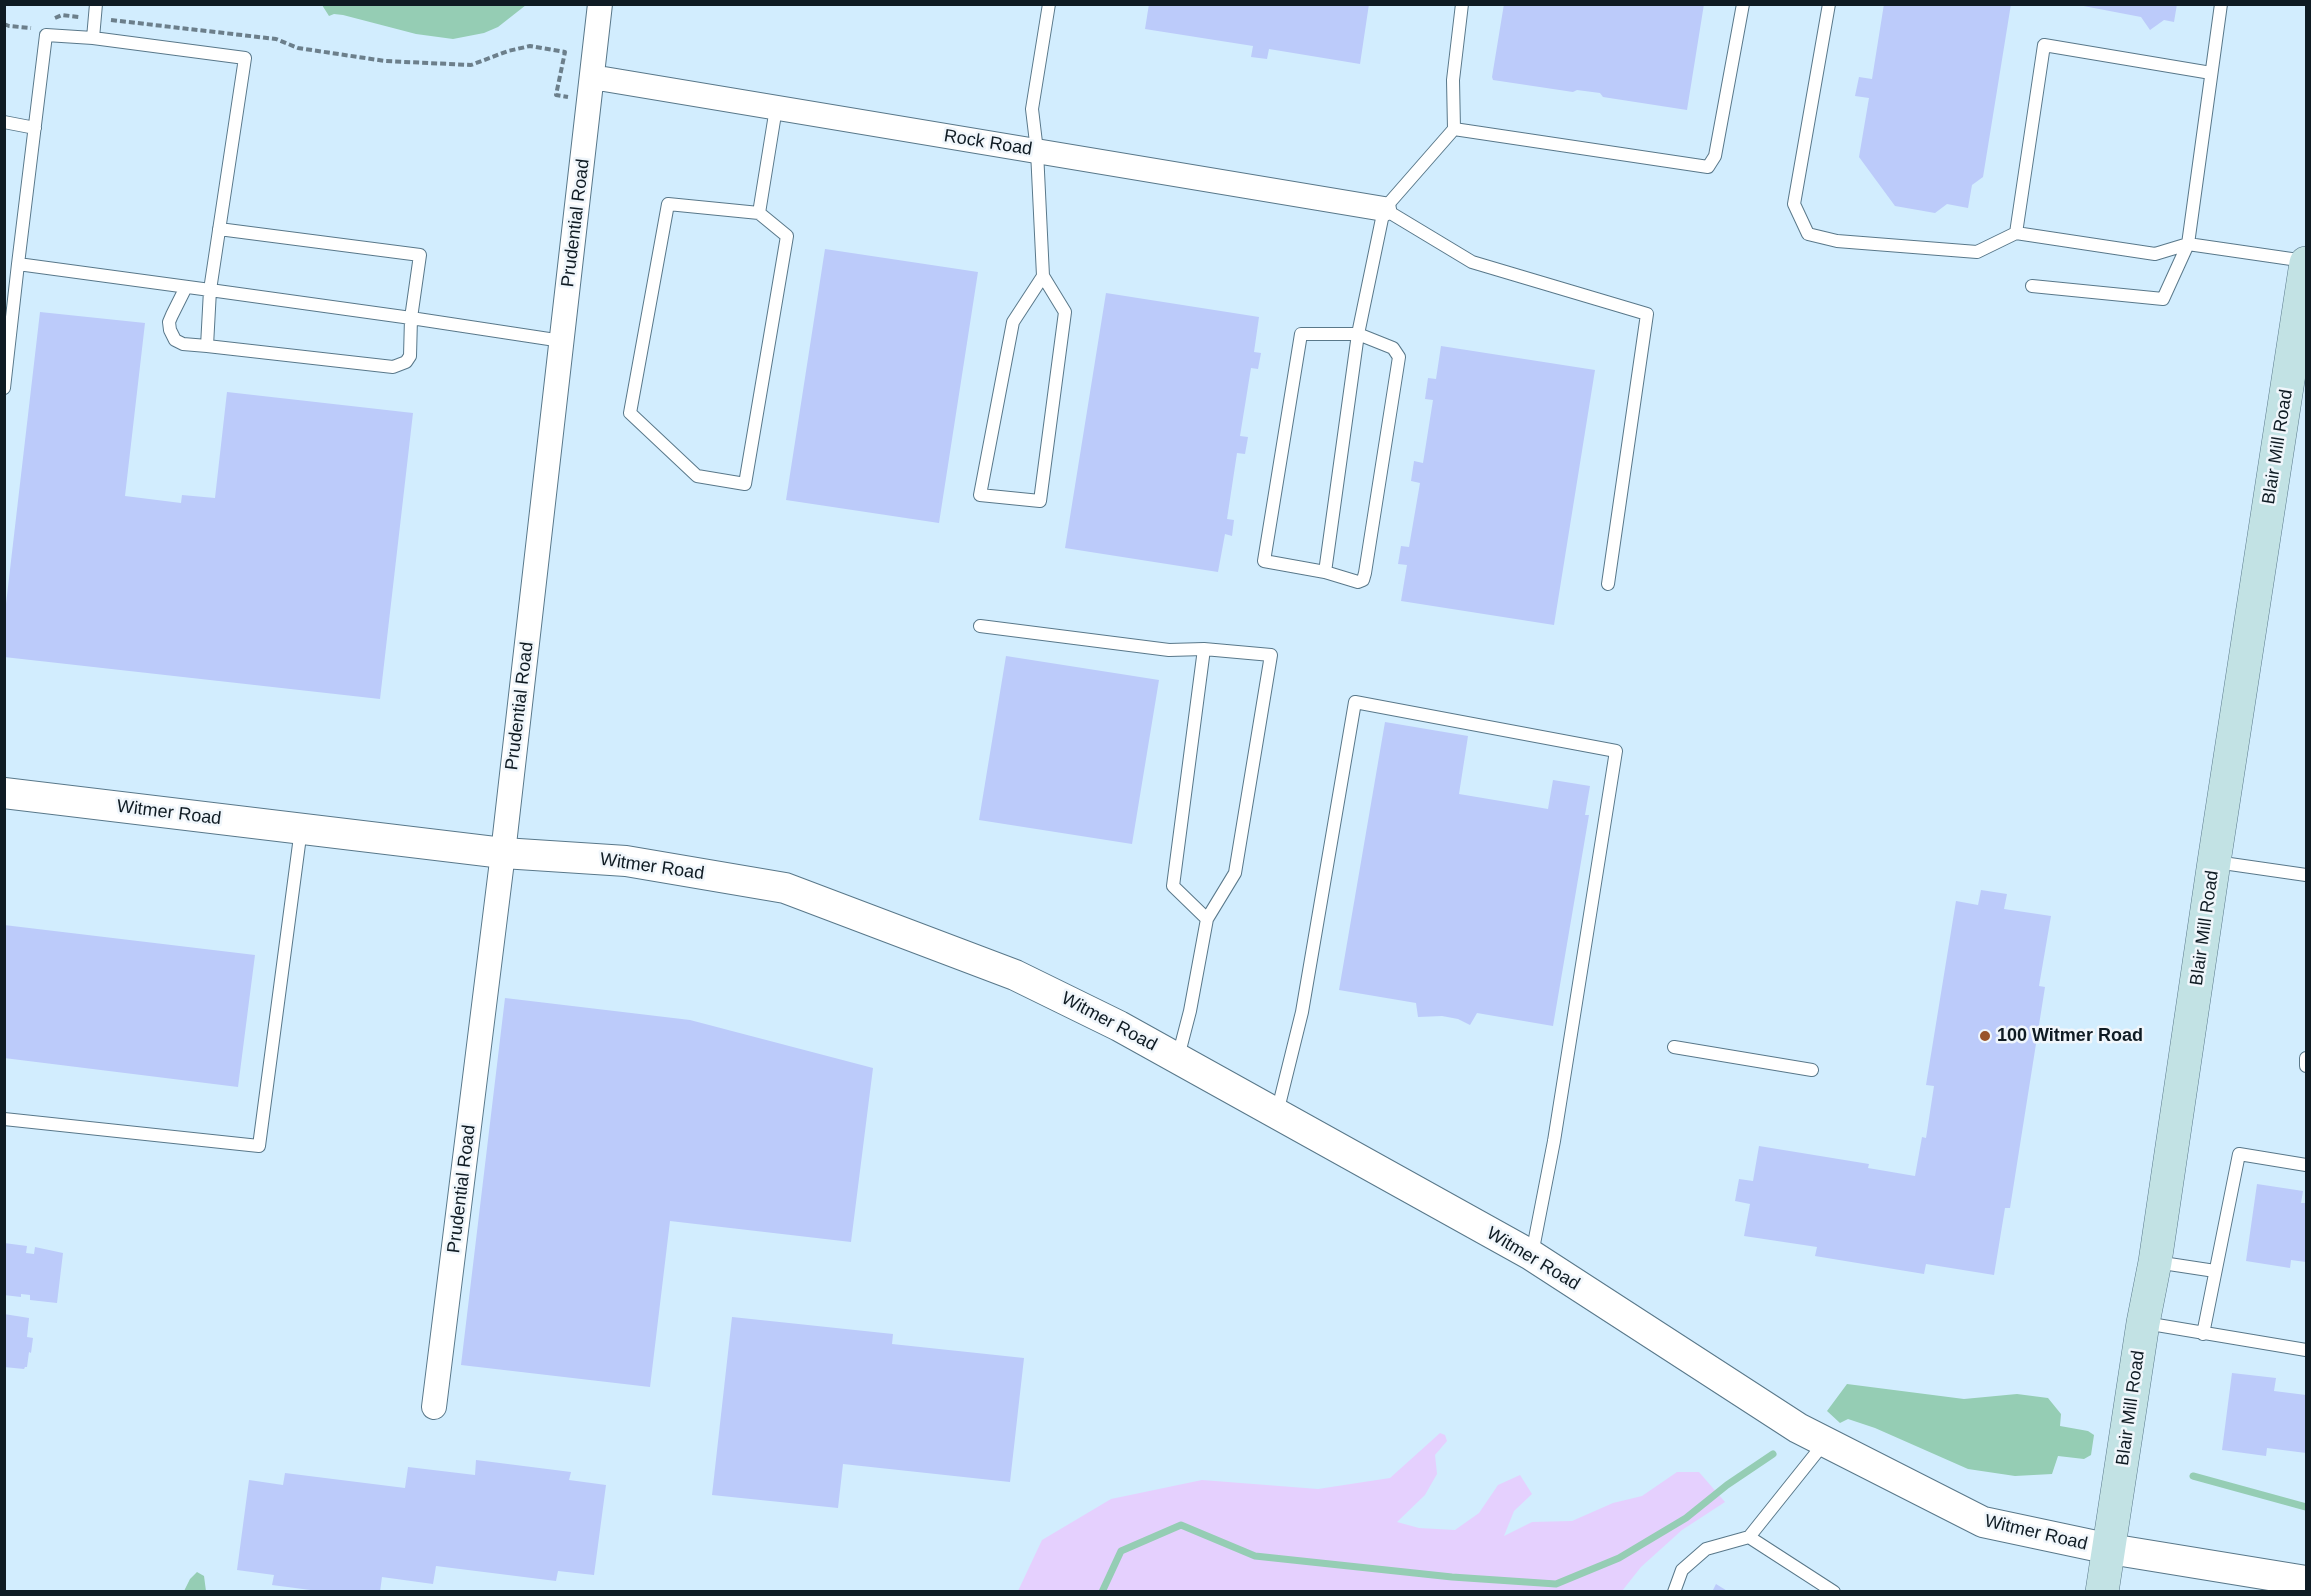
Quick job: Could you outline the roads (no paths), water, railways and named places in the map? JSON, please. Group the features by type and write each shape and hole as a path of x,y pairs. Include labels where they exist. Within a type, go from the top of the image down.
{"main road":[{"name":"Blair Mill Road","path":"2102,1592 2143,1323 2156,1262 2214,862 2307,262"}],"street":[{"name":"Prudential Road","path":"435,1407 503,853 600,4"},
{"name":"Rock Road","path":"592,77 1384,208"},
{"name":"Witmer Road","path":"4,793 503,853 626,861 785,888 1015,975 1119,1026 1532,1255 1798,1428 1983,1522 2110,1550 2307,1581"}],"lane":[{"path":"93,38 96,4"},
{"path":"1042,276 1013,322 980,495 1040,501 1065,312 1042,276 1037,151 1032,109 1049,4"},
{"path":"1325,572 1358,334 1384,208 1454,129 1453,80 1462,4"},
{"path":"1454,129 1708,167 1715,156 1743,4"},
{"path":"1829,4 1794,204 1809,234 1837,240 1977,252 2016,232 2155,254 2188,244 2307,262"},
{"path":"2032,286 2163,299 2188,244 2221,4"},
{"path":"4,388 46,35 93,38 246,58 210,290 207,346"},
{"path":"2016,232 2044,45 2211,74"},
{"path":"759,213 776,108"},
{"path":"4,122 35,128"},
{"path":"668,204 759,213 787,236 745,484 697,477 630,413 668,204"},
{"path":"1384,208 1472,262 1647,314 1608,584"},
{"path":"186,287 169,322 175,339 183,344 393,367 406,362 410,356 411,318 420,255 219,230"},
{"path":"18,264 562,341"},
{"path":"1301,334 1358,334 1393,348 1399,357 1365,573 1363,580 1358,582 1325,572 1264,561 1301,334"},
{"path":"980,626 1169,650 1204,649 1271,655 1235,873 1207,919 1190,1011 1177,1059"},
{"path":"1204,649 1173,886 1207,919"},
{"path":"1277,1114 1302,1012 1355,702 1616,751 1554,1141 1532,1255"},
{"path":"4,1119 259,1146 301,828"},
{"path":"2214,862 2307,875"},
{"path":"1674,1047 1812,1070"},
{"path":"2307,1058 2307,1066"},
{"path":"2203,1334 2239,1154 2307,1165"},
{"path":"2156,1262 2214,1271"},
{"path":"2143,1323 2307,1350"},
{"path":"1674,1592 1682,1570 1706,1549 1749,1538 1825,1443"},
{"path":"1749,1538 1834,1592"}],"waterway":[{"path":"1102,1592 1121,1551 1181,1525 1255,1556 1452,1577 1556,1584 1619,1558 1686,1518 1727,1485 1773,1454"},
{"path":"2193,1476 2306,1507"}],"place":[{"name":"100 Witmer Road","path":"1985,1036"}]}
